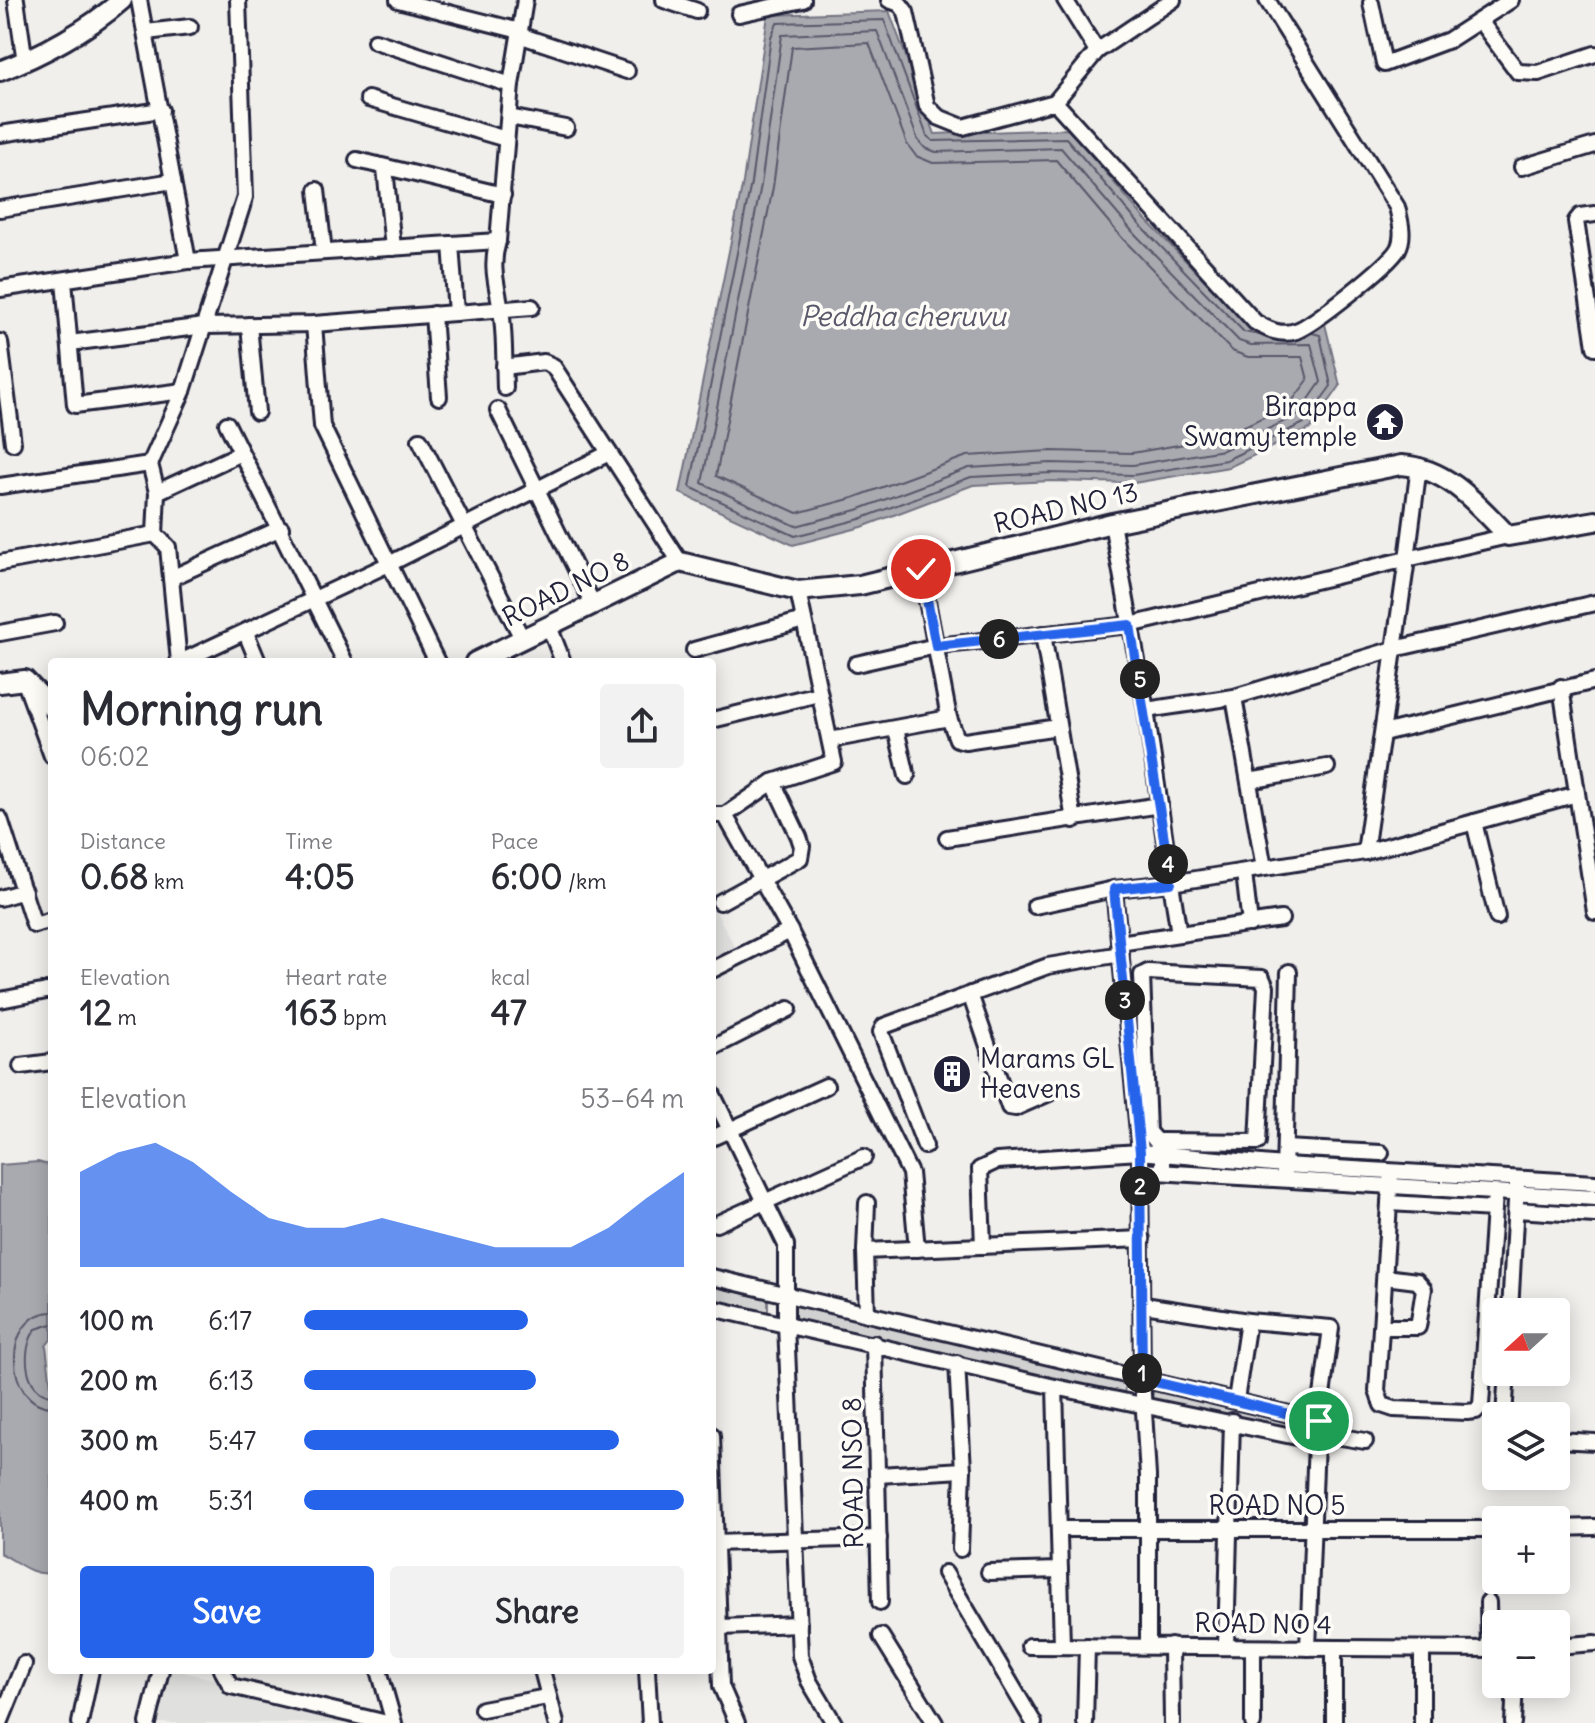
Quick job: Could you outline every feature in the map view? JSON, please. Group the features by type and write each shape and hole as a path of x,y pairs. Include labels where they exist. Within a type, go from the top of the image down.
{"street":[{"path":"16,0 25,62"},
{"path":"139,0 188,261"},
{"path":"180,658 168,547 155,534 157,492 150,464 183,391 245,197 238,0"},
{"path":"398,0 520,33 627,71"},
{"path":"505,388 501,309 494,286 492,259 498,241 511,85 525,0"},
{"path":"664,0 697,11"},
{"path":"739,14 803,0"},
{"path":"889,0 900,4 906,12 927,106 938,117 963,127 1055,102 1097,51 1173,0"},
{"path":"1065,0 1097,51"},
{"path":"1055,102 1255,322 1279,333 1297,331 1377,272 1399,248 1402,228 1397,207 1267,0"},
{"path":"1372,1 1384,64 1449,40 1511,0"},
{"path":"0,71 25,62 112,4"},
{"path":"1480,21 1518,72 1538,73 1595,54"},
{"path":"146,32 190,27"},
{"path":"375,41 511,85"},
{"path":"368,99 506,139"},
{"path":"0,134 161,110"},
{"path":"509,117 566,128"},
{"path":"1522,167 1595,145"},
{"path":"357,160 503,195"},
{"path":"385,168 393,248"},
{"path":"0,209 173,181"},
{"path":"317,190 324,252"},
{"path":"1594,337 1589,275 1576,221 1580,216 1595,214"},
{"path":"0,289 188,261 498,241"},
{"path":"451,244 456,313"},
{"path":"64,281 75,405 183,391"},
{"path":"70,343 205,326 314,324 532,307"},
{"path":"433,314 439,397"},
{"path":"314,324 322,426 435,658"},
{"path":"249,325 257,412"},
{"path":"0,342 13,443"},
{"path":"504,367 549,363 680,562"},
{"path":"498,410 535,492 593,604"},
{"path":"227,424 343,658"},
{"path":"420,440 523,640"},
{"path":"157,492 241,453"},
{"path":"189,658 391,563 609,453"},
{"path":"0,486 150,464"},
{"name":"ROAD NO 13","path":"680,562 798,591 860,585 1112,523 1401,465 1419,466"},
{"path":"1365,852 1419,466 1444,477 1468,495 1508,536"},
{"path":"856,664 936,646 1130,625 1508,536 1595,521"},
{"path":"1112,523 1146,710 1179,934"},
{"path":"171,578 281,528"},
{"path":"0,563 155,534"},
{"name":"ROAD NO 8","path":"484,658 680,562"},
{"path":"921,569 949,718 957,739 965,741 1058,727"},
{"path":"798,591 834,762 773,782 719,815 762,878 910,1173 917,1249"},
{"path":"1146,710 1234,697 1394,649 1595,603"},
{"path":"694,650 804,620"},
{"path":"0,633 55,623"},
{"path":"549,626 561,658"},
{"path":"246,633 256,658"},
{"path":"1043,634 1074,820"},
{"path":"0,683 25,680 48,699"},
{"path":"25,680 48,745"},
{"path":"1383,733 1595,681"},
{"path":"1561,687 1595,912"},
{"path":"716,719 819,694"},
{"path":"1234,697 1264,868"},
{"path":"830,740 949,718"},
{"path":"896,729 907,776"},
{"path":"1249,781 1327,767"},
{"path":"720,902 800,858 802,846 773,782"},
{"path":"1035,906 1114,889 1244,873 1365,852 1577,794"},
{"path":"947,838 1160,805"},
{"path":"0,819 34,925 48,921"},
{"path":"1474,822 1497,917"},
{"path":"1244,873 1250,924"},
{"path":"1114,889 1140,1152 1148,1646"},
{"path":"0,898 24,891"},
{"path":"925,1146 882,1028 1048,966 1179,934 1281,919"},
{"path":"716,968 790,931"},
{"path":"983,1246 980,1169 986,1164 1163,1148 1258,1142 1266,987 1262,978 1148,972 1142,975 1148,1132 1163,1148 1163,1172"},
{"path":"1284,1172 1289,972"},
{"path":"0,1000 48,991"},
{"path":"970,994 1009,1107 1015,1108 1056,1090"},
{"path":"716,1046 789,1009"},
{"path":"21,1066 48,1063"},
{"path":"716,1136 826,1086"},
{"path":"716,1102 786,1245 786,1324 800,1656 809,1681 834,1723"},
{"path":"1285,1148 1381,1153"},
{"path":"1180,1149 1284,1172"},
{"path":"716,1224 864,1157"},
{"path":"1140,1171 1284,1172 1517,1186 1595,1183"},
{"path":"1391,1179 1495,1193 1517,1186 1595,1198"},
{"path":"1391,1179 1377,1391 1382,1405 1394,1409 1476,1411 1481,1405 1495,1193"},
{"path":"1511,1298 1517,1186"},
{"path":"867,1203 867,1314"},
{"path":"1389,1203 1494,1209"},
{"path":"1516,1210 1595,1215"},
{"path":"865,1251 1142,1239"},
{"path":"1381,1327 1418,1327 1424,1289 1417,1281 1385,1277"},
{"path":"716,1278 1236,1400 1317,1431"},
{"path":"1144,1305 1248,1321 1331,1328 1317,1431 1308,1648"},
{"path":"716,1309 1055,1387 1232,1421 1317,1431 1365,1441"},
{"path":"1236,1400 1248,1321"},
{"name":"ROAD NSO 8","path":"874,1343 880,1602"},
{"path":"957,1363 963,1470 960,1549"},
{"path":"1055,1387 1062,1646"},
{"path":"1226,1646 1232,1421"},
{"path":"1570,1441 1595,1442"},
{"path":"878,1475 963,1470"},
{"path":"1570,1528 1595,1527"},
{"name":"ROAD NO 5","path":"1059,1529 1482,1529"},
{"path":"716,1543 879,1538"},
{"path":"716,1557 722,1695 737,1723"},
{"path":"989,1572 1060,1570"},
{"path":"945,1573 1034,1723"},
{"path":"1488,1602 1489,1610"},
{"path":"721,1627 799,1624"},
{"path":"881,1636 935,1723"},
{"path":"1570,1645 1595,1643"},
{"name":"ROAD NO 4","path":"1029,1646 1482,1649"},
{"path":"1085,1723 1087,1646"},
{"path":"1171,1646 1172,1723"},
{"path":"1253,1649 1253,1723"},
{"path":"1334,1649 1334,1723"},
{"path":"1422,1649 1422,1723"},
{"path":"0,1723 24,1664"},
{"path":"80,1723 90,1674"},
{"path":"148,1723 160,1674"},
{"path":"224,1674 231,1686 387,1723"},
{"path":"380,1674 394,1723"},
{"path":"543,1674 556,1723"},
{"path":"647,1674 650,1723"},
{"path":"482,1709 547,1697"},
{"path":"1513,1723 1514,1698"}],"shaded area":[{"path":"716,912 738,952 716,963"},
{"path":"716,1287 768,1299 768,1311 763,1313 716,1302"},
{"path":"794,1304 1121,1379 1126,1385 1124,1392 1118,1394 791,1319"},
{"path":"1154,1388 1294,1420 1292,1430 1152,1399"},
{"path":"165,1674 192,1674 409,1723 152,1723"}],"water":[{"name":"Peddha cheruvu","path":"889,11 935,134 1069,129 1145,219 1250,327 1325,324 1340,386 1310,429 1229,467 1134,483 1051,481 973,485 862,527 793,545 680,493 743,182 768,15"},
{"path":"38,1162 48,1165 48,1573 31,1570 0,1553 0,1165"}],"place":[{"name":"Birappa Swamy temple","path":"1385,422"},
{"name":"Marams GL Heavens","path":"952,1074"}],"route":[{"path":"921,569 936,646 1130,625 1146,710 1171,883 1114,889 1140,1152 1144,1305 1142,1379 1319,1421"}]}
